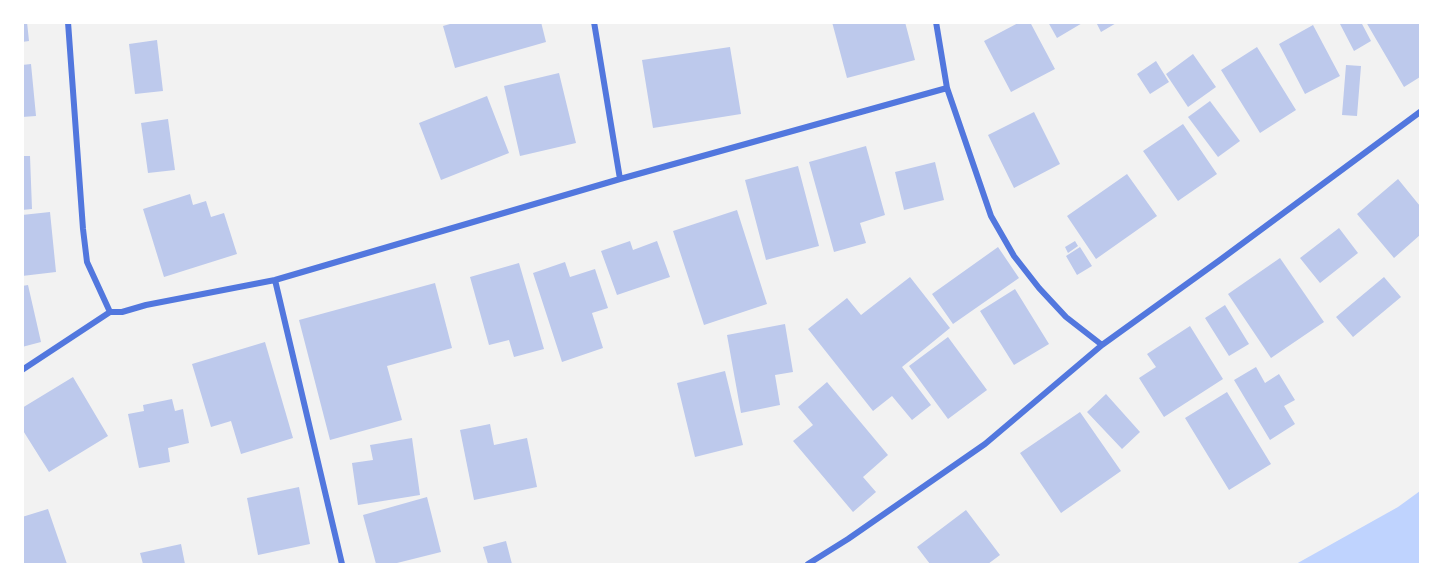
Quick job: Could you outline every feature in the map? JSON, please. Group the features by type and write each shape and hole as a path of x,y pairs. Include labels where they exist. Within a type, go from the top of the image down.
{"street":[{"path":"68,22 87,262 110,312"},
{"path":"594,22 620,179"},
{"path":"936,22 947,88 991,216 1014,256 1038,288 1059,310 1102,345"},
{"path":"22,370 110,312 122,312 146,305 275,280 620,179 947,88"},
{"path":"808,564 985,444 1102,345 1420,112"},
{"path":"275,280 342,564"}],"water":[{"path":"1420,491 1420,564 1296,564 1398,507"}],"building":[{"path":"22,22 27,22 29,41 22,42"},
{"path":"457,22 541,22 546,42 455,68 443,26"},
{"path":"832,22 905,22 915,60 847,78"},
{"path":"1020,22 1030,22 1055,69 1011,92 984,41"},
{"path":"1048,22 1084,22 1057,38"},
{"path":"1096,22 1118,22 1101,32"},
{"path":"1342,22 1361,22 1371,41 1354,51 1340,24"},
{"path":"1366,22 1420,22 1420,77 1404,87"},
{"path":"1313,25 1340,76 1305,94 1279,44"},
{"path":"157,40 163,91 135,94 129,44"},
{"path":"730,47 741,114 653,128 642,60"},
{"path":"1257,47 1296,110 1260,133 1221,70"},
{"path":"1193,54 1216,87 1188,107 1166,74"},
{"path":"1156,61 1169,82 1150,94 1137,74"},
{"path":"31,64 36,116 22,117 22,65"},
{"path":"1346,65 1361,66 1357,116 1342,115"},
{"path":"559,73 576,143 520,156 504,86"},
{"path":"487,96 509,153 441,180 419,123"},
{"path":"1210,101 1240,141 1218,157 1188,117"},
{"path":"1034,112 1060,164 1014,188 988,135"},
{"path":"168,119 175,170 148,173 141,123"},
{"path":"1183,124 1217,174 1178,201 1143,151"},
{"path":"866,146 885,215 860,223 866,243 834,252 809,162"},
{"path":"22,156 30,156 32,209 22,210"},
{"path":"935,162 944,200 904,210 895,172"},
{"path":"798,166 819,246 766,260 745,180"},
{"path":"1127,174 1157,216 1096,259 1067,216"},
{"path":"1398,179 1420,206 1420,235 1394,258 1357,214"},
{"path":"190,194 193,205 206,201 211,217 224,213 237,254 164,277 143,209"},
{"path":"737,210 767,304 704,325 673,231"},
{"path":"50,212 56,272 22,276 22,215"},
{"path":"1339,228 1358,253 1320,283 1300,258"},
{"path":"630,241 633,250 657,241 670,277 617,295 601,251"},
{"path":"1075,241 1078,246 1068,253 1065,247"},
{"path":"998,247 1019,278 953,324 932,294"},
{"path":"1080,247 1092,266 1077,275 1066,256"},
{"path":"1280,258 1324,322 1271,358 1228,294"},
{"path":"565,262 570,277 595,269 608,308 592,313 603,348 562,362 533,273"},
{"path":"519,263 544,349 514,357 509,340 489,345 470,277"},
{"path":"910,277 950,328 902,367 931,405 912,420 892,396 873,411 808,329 847,298 861,315"},
{"path":"1384,277 1401,297 1353,337 1336,317"},
{"path":"435,283 452,348 387,366 402,420 330,440 299,320"},
{"path":"28,285 41,342 22,347 22,286"},
{"path":"1015,289 1049,344 1014,365 980,311"},
{"path":"1225,305 1249,344 1229,356 1205,318"},
{"path":"785,324 793,372 775,375 780,405 741,413 727,335"},
{"path":"1190,326 1223,379 1164,417 1139,378 1156,367 1147,354"},
{"path":"948,337 987,390 948,419 909,366"},
{"path":"265,342 293,438 241,454 231,421 211,427 192,364"},
{"path":"1256,367 1265,383 1279,374 1295,400 1284,406 1295,424 1270,440 1234,380"},
{"path":"725,371 743,445 695,457 677,383"},
{"path":"73,377 108,436 49,472 22,429 22,408"},
{"path":"827,382 888,455 863,477 876,492 853,512 793,441 813,425 798,407"},
{"path":"1227,392 1271,464 1229,490 1185,418"},
{"path":"1106,394 1140,432 1122,449 1087,412"},
{"path":"172,399 175,411 183,409 189,443 168,448 170,462 139,468 128,414 144,411 143,405"},
{"path":"1080,412 1121,471 1061,513 1020,453"},
{"path":"490,424 494,445 527,438 537,487 474,500 460,430"},
{"path":"412,438 420,495 358,505 352,463 373,460 370,445"},
{"path":"299,487 310,544 258,555 247,498"},
{"path":"427,497 441,552 393,564 376,564 363,515"},
{"path":"48,509 67,564 22,564 22,517"},
{"path":"966,510 1000,555 988,564 930,564 917,547"},
{"path":"506,541 512,564 488,564 483,547"},
{"path":"181,544 185,564 143,564 140,553"}]}
